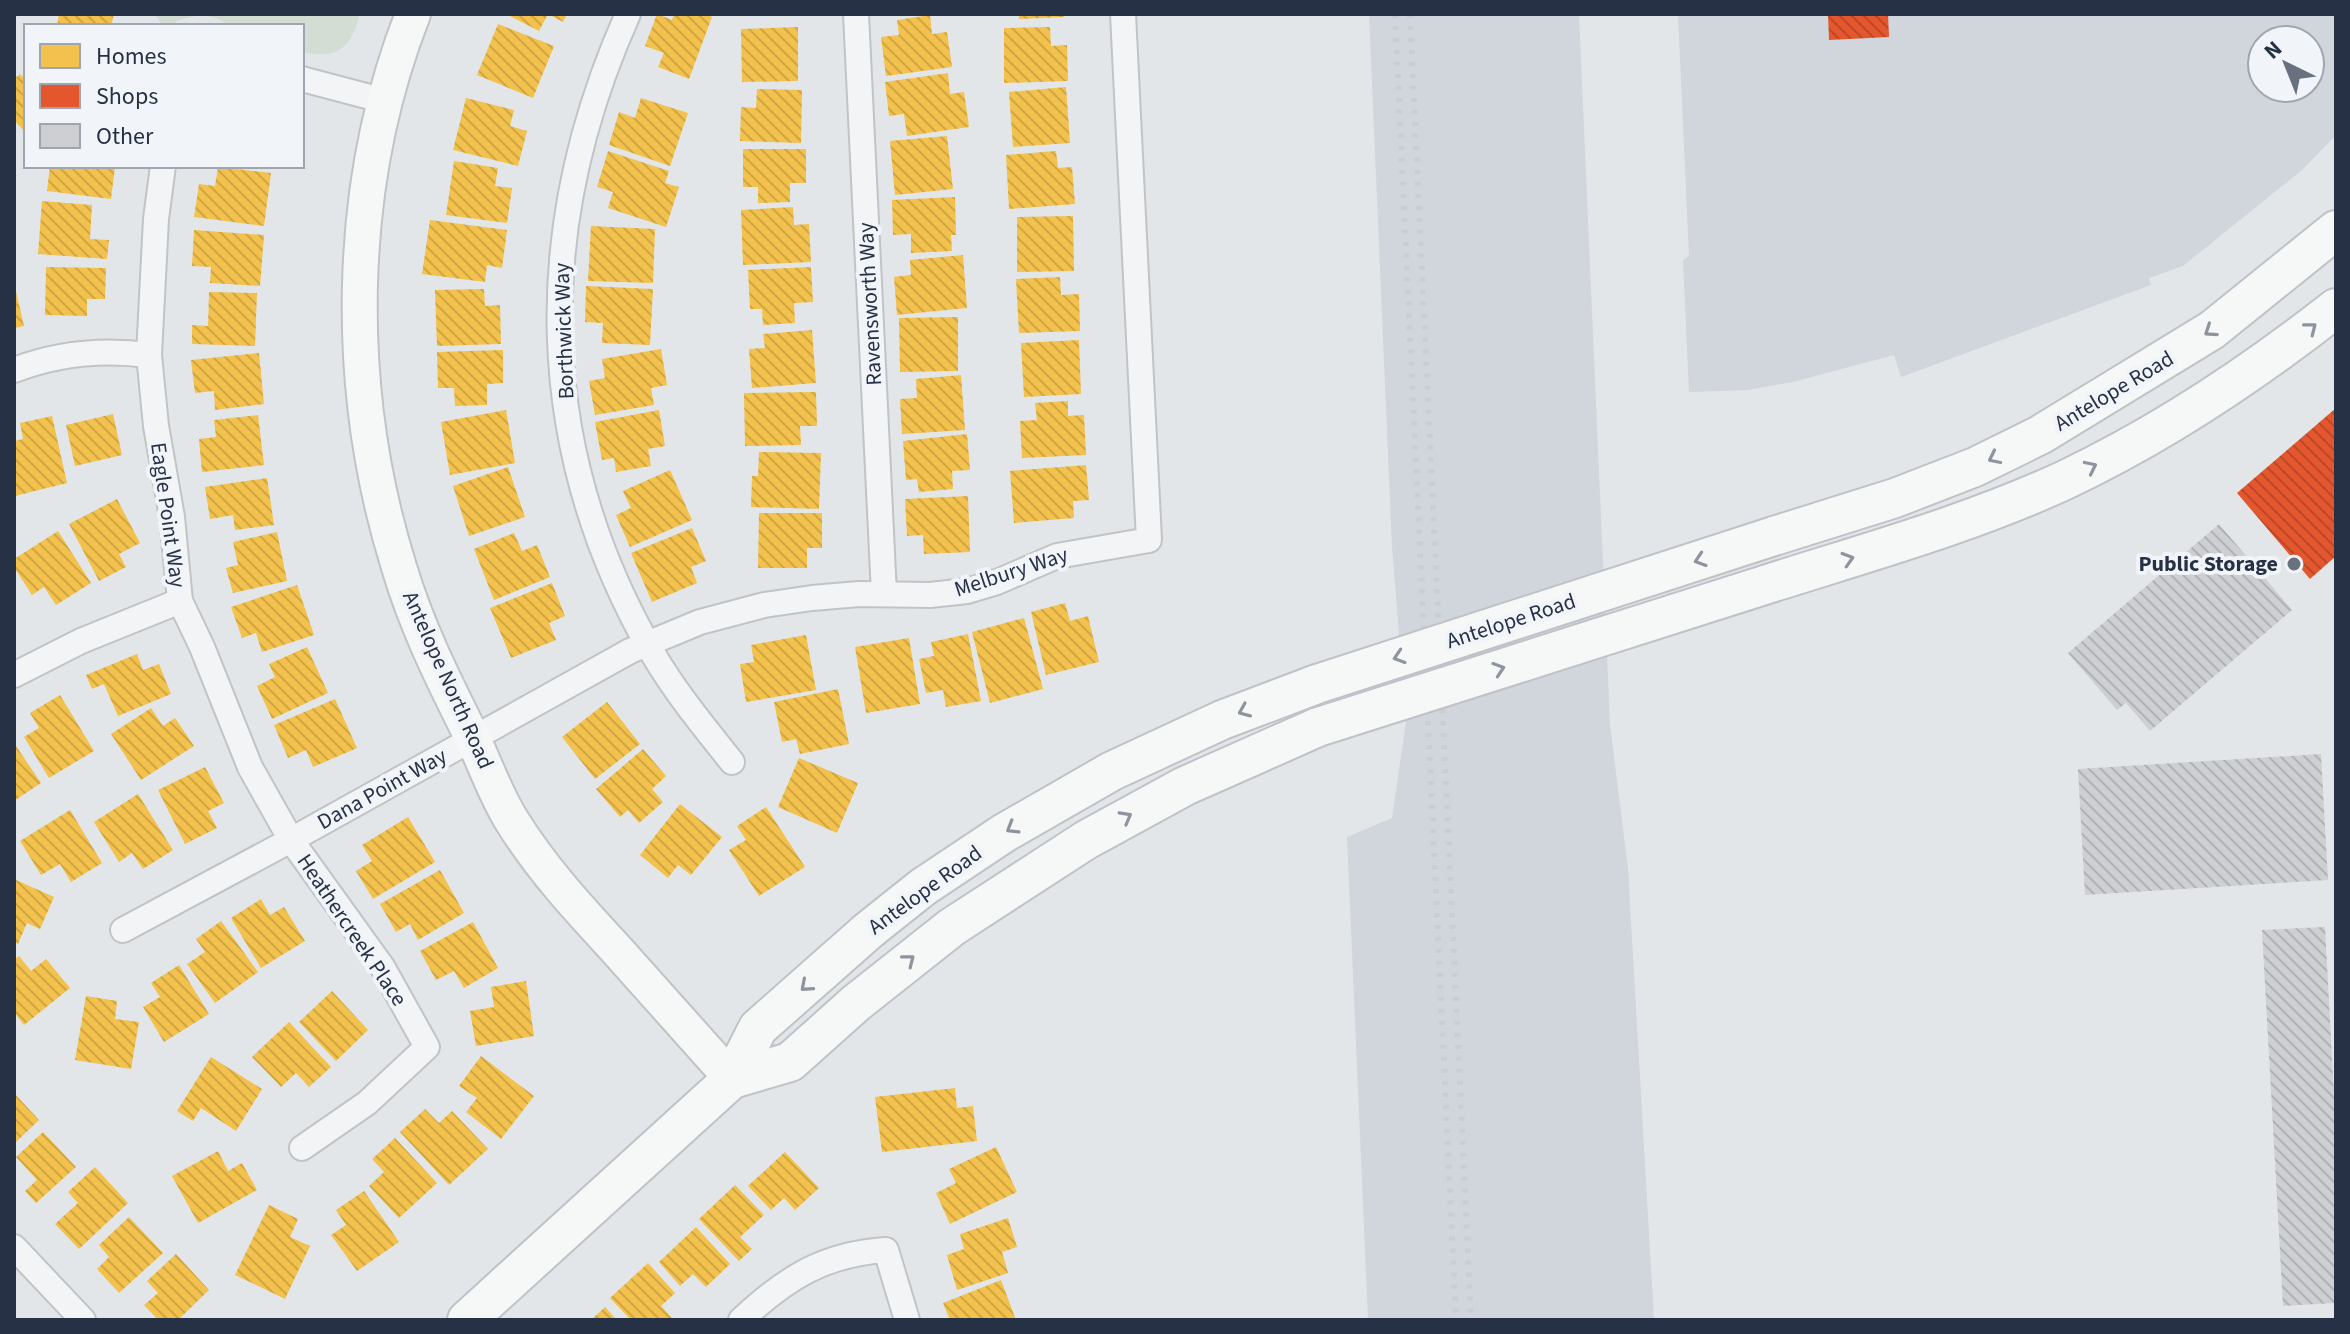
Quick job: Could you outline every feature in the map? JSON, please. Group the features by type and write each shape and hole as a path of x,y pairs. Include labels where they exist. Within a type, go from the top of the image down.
{"main road":[{"name":"Antelope North Road","path":"413,14 385,101 371,174 360,296 362,372 371,448 383,507 413,610 442,680 511,819 555,882 732,1079"},
{"name":"Antelope Road","path":"467,1320 732,1079 758,1028 869,930 935,879 1004,833 1112,771 1271,699 1895,498 1975,467 2112,394 2212,330 2336,230"},
{"name":"Antelope Road","path":"732,1079 790,1062 877,986 952,927 1086,840 1185,786 1318,727 1905,541 2064,481 2117,454 2243,377 2336,308"}],"street":[{"name":"Borthwick Way","path":"628,14 604,67 590,109 569,192 562,251 560,324 561,368 569,427 582,484 604,551 647,643 694,716 732,762"},
{"name":"Ravensworth Way","path":"856,14 884,594"},
{"name":"Melbury Way","path":"472,738 647,643 700,622 764,605 812,598 967,591 997,582 1057,556 1094,547 1149,540 1123,14"},
{"path":"304,80 385,101"},
{"name":"Eagle Point Way","path":"163,168 156,219 149,355 156,426 172,517 180,601 250,767 291,840"},
{"path":"14,370 65,355 105,352 149,355"},
{"path":"14,675 81,641 180,601"},
{"name":"Dana Point Way","path":"123,930 472,738"},
{"name":"Heathercreek Place","path":"291,840 383,968 427,1047 367,1103 302,1148"},
{"path":"14,1247 83,1320"},
{"path":"741,1320 764,1298 805,1271 848,1254 886,1250 907,1320"}],"shaded area":[{"path":"155,14 360,14 347,43 341,49 325,54 304,52 304,24 227,24 212,17 200,16 161,24"},
{"path":"1369,14 1579,14 1610,724 1628,869 1654,1320 1368,1320 1347,837 1392,818 1406,722 1392,547"},
{"path":"1678,14 2336,14 2336,135 2302,170 2183,266 2149,278 2151,285 1901,377 1894,355 1793,382 1748,390 1689,392 1683,260 1689,256"}],"building: Homes":[{"path":"59,14 114,14 112,24 57,24"},
{"path":"506,14 548,14 539,31"},
{"path":"548,14 567,14 563,22"},
{"path":"657,14 672,20 674,14 712,17 689,79 658,67 664,53 645,46"},
{"path":"1019,14 1064,14 1064,17 1019,19"},
{"path":"930,15 932,34 947,32 952,67 886,76 881,37 899,35 897,20"},
{"path":"498,24 554,46 533,98 477,75"},
{"path":"798,27 798,81 742,82 741,29"},
{"path":"1050,27 1051,46 1067,45 1068,81 1004,83 1004,28"},
{"path":"948,73 950,94 964,92 969,127 907,136 904,114 889,116 885,82"},
{"path":"20,74 24,78 24,131 14,120 14,79"},
{"path":"1066,87 1070,143 1013,147 1009,92"},
{"path":"757,89 802,90 801,143 740,141 741,107 756,108"},
{"path":"466,98 514,110 510,126 527,131 518,166 453,150"},
{"path":"641,98 688,113 670,166 609,145 619,112 635,118"},
{"path":"947,136 953,189 895,195 890,141"},
{"path":"743,149 806,149 806,183 790,183 790,202 758,203 758,187 743,187"},
{"path":"608,151 669,171 665,183 679,187 666,227 608,208 613,192 597,187"},
{"path":"1056,151 1058,168 1072,167 1075,204 1009,209 1006,155"},
{"path":"454,161 498,168 495,186 512,188 507,223 446,215"},
{"path":"50,168 115,168 111,199 47,191"},
{"path":"218,168 271,173 264,226 194,217 199,184 215,186"},
{"path":"955,197 956,235 951,235 952,251 911,253 911,234 893,235 892,200"},
{"path":"42,201 92,205 90,239 109,240 107,259 38,254"},
{"path":"793,207 794,225 809,224 811,262 743,265 741,210"},
{"path":"1073,216 1074,271 1017,272 1017,217"},
{"path":"430,220 507,230 502,268 487,265 485,282 422,274"},
{"path":"591,226 655,229 653,283 588,281"},
{"path":"194,230 264,235 260,286 210,283 211,267 192,266"},
{"path":"963,255 967,308 897,315 894,277 911,275 910,260"},
{"path":"46,267 106,268 105,299 87,299 87,316 45,315"},
{"path":"811,267 813,302 794,303 795,323 763,325 762,309 750,309 748,270"},
{"path":"1060,277 1061,295 1079,294 1080,331 1019,333 1016,279"},
{"path":"14,283 24,326 14,328"},
{"path":"586,286 653,289 650,345 602,343 603,323 585,322"},
{"path":"484,289 485,306 500,305 501,344 437,346 435,290"},
{"path":"209,292 257,293 255,346 192,344 192,325 208,326"},
{"path":"958,317 958,371 900,372 899,318"},
{"path":"812,330 816,383 752,388 749,349 765,348 763,334"},
{"path":"1079,340 1081,394 1024,397 1021,343"},
{"path":"661,349 667,385 651,388 654,405 595,415 589,381 605,378 602,359"},
{"path":"503,350 503,383 487,384 487,405 455,406 454,388 438,388 437,352"},
{"path":"259,353 264,404 215,410 214,391 195,393 191,360"},
{"path":"961,375 965,430 902,434 900,399 917,398 916,379"},
{"path":"816,392 817,426 800,426 801,445 745,446 744,393"},
{"path":"1068,401 1068,416 1084,415 1086,455 1022,458 1020,421 1037,420 1035,403"},
{"path":"506,410 515,463 450,475 441,422"},
{"path":"659,410 665,446 648,449 651,466 616,472 614,458 602,460 595,422"},
{"path":"113,414 122,455 75,466 66,425"},
{"path":"258,415 264,465 202,472 199,439 216,437 214,420"},
{"path":"52,416 67,483 15,496 14,441 23,439 20,423"},
{"path":"967,434 970,470 952,471 953,489 919,492 917,479 906,480 903,441"},
{"path":"759,452 821,453 819,509 751,507 752,476 758,476"},
{"path":"1086,465 1089,500 1073,501 1074,518 1014,523 1010,471"},
{"path":"508,467 525,517 469,536 453,486"},
{"path":"670,470 692,520 630,547 616,515 631,508 623,491"},
{"path":"267,478 274,525 235,530 233,515 210,519 205,487"},
{"path":"968,496 970,552 924,554 923,535 907,536 905,499"},
{"path":"117,499 140,543 119,554 126,567 99,581 69,524"},
{"path":"759,513 822,513 822,548 807,548 807,568 758,568"},
{"path":"692,528 706,561 691,567 697,583 652,602 631,553"},
{"path":"58,531 91,583 56,605 44,587 32,595 14,567 14,559"},
{"path":"277,532 287,581 233,593 226,568 238,565 233,542"},
{"path":"514,533 522,551 537,545 550,577 494,600 474,549"},
{"path":"552,583 565,616 549,623 556,640 511,658 490,608"},
{"path":"297,585 314,635 262,652 256,633 242,638 231,607"},
{"path":"1065,603 1070,621 1088,616 1099,662 1046,675 1031,612"},
{"path":"1024,618 1043,689 990,703 972,632"},
{"path":"968,634 981,701 946,707 943,690 926,693 919,659 934,656 931,642"},
{"path":"806,635 816,690 746,702 740,664 754,662 751,645"},
{"path":"909,638 920,704 866,713 855,647"},
{"path":"307,647 328,693 272,719 257,686 275,677 269,664"},
{"path":"137,654 143,670 159,664 171,694 118,716 104,684 92,689 86,675"},
{"path":"838,689 849,744 800,754 796,739 782,742 774,702"},
{"path":"60,695 94,751 49,778 24,737 39,728 30,713"},
{"path":"335,699 357,748 313,767 306,750 288,758 274,725"},
{"path":"607,702 640,744 595,779 562,737"},
{"path":"151,708 163,726 175,718 194,746 141,780 111,734"},
{"path":"14,743 41,783 14,801"},
{"path":"643,749 666,776 652,789 663,802 639,823 628,810 620,817 596,789"},
{"path":"799,758 858,783 837,833 778,807"},
{"path":"205,767 224,803 208,811 217,828 185,844 158,790"},
{"path":"138,794 173,850 143,869 132,853 119,862 94,822"},
{"path":"680,804 722,837 691,875 678,865 668,878 640,855"},
{"path":"766,807 805,867 759,896 729,850 746,840 737,826"},
{"path":"70,810 102,863 71,882 60,864 41,875 20,841"},
{"path":"408,817 435,862 373,899 356,871 372,861 362,845"},
{"path":"440,870 464,913 418,940 410,924 396,932 380,904"},
{"path":"14,879 54,897 40,929 27,923 18,944 14,942"},
{"path":"261,899 270,915 284,907 305,941 261,968 231,918"},
{"path":"221,921 258,972 215,1003 187,964 205,952 196,939"},
{"path":"473,922 498,968 464,988 454,971 436,980 420,951"},
{"path":"19,956 31,971 46,959 70,988 24,1025 14,1012 14,960"},
{"path":"179,965 209,1014 164,1042 143,1007 160,997 151,983"},
{"path":"526,981 534,1036 476,1046 470,1011 494,1007 491,987"},
{"path":"332,991 368,1030 336,1061 299,1022"},
{"path":"86,996 117,1001 115,1019 139,1022 131,1069 75,1060"},
{"path":"289,1022 331,1067 309,1087 296,1073 281,1087 252,1057"},
{"path":"481,1056 534,1096 501,1139 466,1112 477,1098 459,1086"},
{"path":"211,1057 262,1089 236,1131 201,1108 193,1121 177,1111"},
{"path":"955,1088 957,1108 973,1106 977,1141 882,1152 875,1097"},
{"path":"14,1093 39,1120 14,1144"},
{"path":"425,1109 439,1123 452,1111 488,1149 449,1185 400,1132"},
{"path":"43,1132 76,1167 36,1203 25,1191 37,1180 16,1157"},
{"path":"395,1138 437,1183 399,1218 369,1186 384,1172 372,1159"},
{"path":"996,1147 1017,1192 950,1224 936,1193 956,1183 949,1169"},
{"path":"218,1151 228,1171 242,1163 257,1190 198,1223 172,1176"},
{"path":"785,1152 819,1188 795,1210 784,1198 771,1210 748,1186"},
{"path":"95,1167 128,1203 79,1249 55,1224 78,1203 68,1192"},
{"path":"735,1185 764,1215 740,1237 752,1249 739,1261 699,1219"},
{"path":"364,1191 399,1242 357,1271 331,1235 346,1225 336,1210"},
{"path":"269,1205 298,1219 290,1237 310,1246 285,1299 235,1275"},
{"path":"129,1217 163,1253 119,1293 97,1269 109,1257 99,1245"},
{"path":"1008,1218 1017,1247 1002,1252 1008,1273 957,1290 947,1255 964,1249 960,1234"},
{"path":"696,1227 730,1264 706,1287 693,1274 680,1286 659,1262"},
{"path":"176,1254 209,1290 178,1320 158,1320 144,1305 158,1293 147,1281"},
{"path":"648,1263 675,1293 661,1306 672,1320 631,1320 610,1298"},
{"path":"1001,1280 1016,1320 950,1320 943,1303"},
{"path":"605,1307 617,1320 591,1320"}],"building: Shops":[{"path":"1828,14 1888,14 1889,37 1829,40"},
{"path":"2336,408 2336,556 2310,579 2237,493"}],"building: Other":[{"path":"2219,524 2292,610 2150,731 2126,703 2117,710 2068,653"},
{"path":"2321,754 2328,880 2085,895 2078,769"},
{"path":"2325,927 2336,1132 2336,1303 2283,1306 2262,930"}],"railway":[{"path":"1395,14 1456,1320"},
{"path":"1410,14 1471,1320"}],"place":[{"name":"Public Storage","path":"2294,564"}]}
